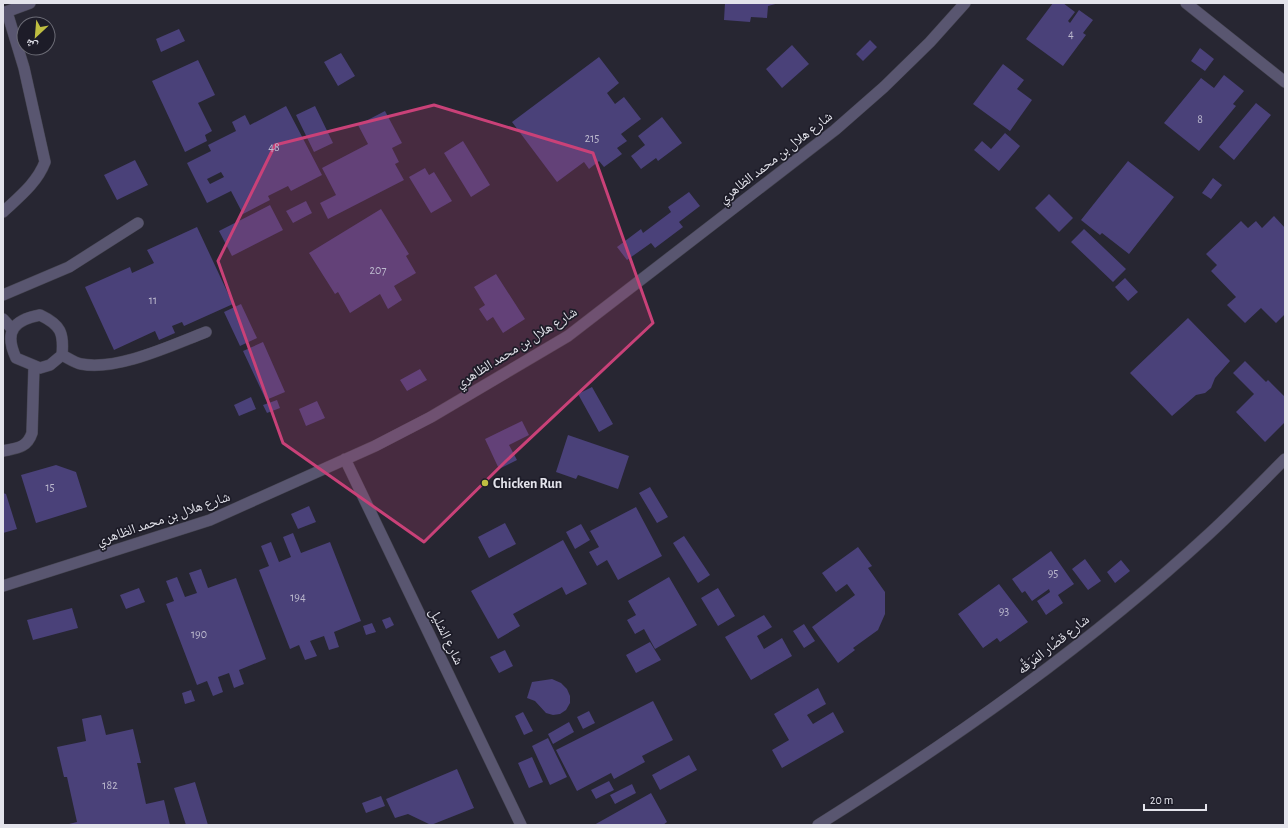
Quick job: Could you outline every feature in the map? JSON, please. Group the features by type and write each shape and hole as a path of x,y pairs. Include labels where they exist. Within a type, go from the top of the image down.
{"street":[{"path":"3,212 30,187 42,171 45,162 24,68 5,13 18,5 30,3"},
{"name":"شارع هلال بن محمد الظاهري","path":"3,586 210,520 375,446 431,416 568,336 835,130 889,82 930,42 965,3"},
{"path":"1186,3 1285,82"},
{"path":"3,295 69,267 138,223"},
{"path":"40,315 54,322 62,333 62,355 50,365 40,368 16,358 8,352 12,330 26,318 40,315"},
{"path":"3,319 12,330"},
{"path":"62,355 80,364 104,366 152,353 206,332"},
{"path":"3,451 22,447 29,441 32,433 34,366"},
{"name":"شارع الشليل","path":"345,459 521,825"},
{"name":"شارع قصَّار المَرَقَّه","path":"818,825 892,779 996,707 1074,647 1210,533 1285,459"}],"highlighted area":[{"path":"434,105 593,153 653,323 506,461 424,542 283,443 218,261 275,145"}],"building":[{"path":"725,3 779,3 768,6 767,18 751,17 750,22 724,20"},
{"path":"1053,3 1063,3 1075,12 1068,21 1070,23 1079,10 1093,20 1083,33 1086,35 1063,66 1026,39"},
{"path":"179,29 185,41 161,52 156,39"},
{"path":"870,40 877,47 863,61 856,54"},
{"path":"792,45 809,64 782,88 766,69"},
{"path":"1200,48 1214,59 1205,71 1191,61"},
{"path":"341,53 355,76 338,86 324,62"},
{"path":"599,57 619,83 607,93 615,104 624,97 641,119 621,134 627,141 617,148 622,154 604,167 599,161 589,169 584,162 557,182 512,122"},
{"path":"198,60 215,95 198,103 212,131 205,135 207,141 185,152 152,81"},
{"path":"1003,64 1024,80 1017,89 1032,100 1010,131 973,104"},
{"path":"1224,75 1244,91 1233,104 1236,106 1199,151 1164,123 1201,78 1214,88"},
{"path":"1256,103 1271,115 1234,160 1219,147"},
{"path":"286,106 322,175 291,191 288,186 268,196 270,200 243,214 231,191 207,203 187,163 211,151 208,145 236,131 232,122 245,115 250,125","holes":["221,172 224,177 210,184 207,179"]},
{"path":"315,106 333,143 314,152 296,115"},
{"path":"385,111 402,143 392,148 399,162 395,164 404,180 328,219 320,203 336,195 322,168 368,144 358,125"},
{"path":"662,117 682,143 658,161 656,158 641,169 631,156 645,145 638,136"},
{"path":"1005,133 1020,146 999,171 974,150 982,141 991,149"},
{"path":"463,141 490,185 471,197 444,153"},
{"path":"135,160 148,185 117,200 104,175"},
{"path":"1128,161 1174,197 1129,254 1102,233 1100,235 1081,220"},
{"path":"425,168 429,175 434,172 452,201 431,213 409,177"},
{"path":"1213,178 1222,185 1211,199 1202,193"},
{"path":"689,192 700,206 679,222 683,227 655,248 651,243 627,260 617,247 641,229 643,233 671,212 668,207"},
{"path":"1049,194 1073,218 1059,232 1035,208"},
{"path":"306,201 312,213 293,223 286,211"},
{"path":"270,205 283,230 232,256 219,231"},
{"path":"381,209 409,254 406,256 416,273 394,286 402,300 388,309 380,294 350,313 338,292 335,294 309,253"},
{"path":"1274,216 1285,228 1285,314 1276,323 1261,308 1245,323 1227,305 1236,297 1211,271 1217,265 1206,254 1241,221 1248,228 1256,221 1262,228"},
{"path":"197,227 233,304 184,326 182,322 172,326 175,333 159,340 155,331 114,350 85,287 130,267 132,273 154,263 147,250"},
{"path":"1084,229 1126,269 1113,282 1071,242"},
{"path":"496,274 525,319 503,333 493,317 487,321 479,309 485,305 474,287"},
{"path":"1125,278 1138,292 1128,301 1115,287"},
{"path":"241,304 257,338 240,346 224,312"},
{"path":"1188,318 1230,361 1215,378 1211,388 1205,393 1196,395 1172,416 1130,373"},
{"path":"263,342 285,392 266,400 243,351"},
{"path":"1245,361 1266,382 1268,380 1285,397 1285,422 1265,442 1236,412 1254,394 1233,373"},
{"path":"420,369 427,380 407,391 400,380"},
{"path":"592,387 613,424 599,432 578,394"},
{"path":"251,397 256,409 239,416 234,405"},
{"path":"277,400 280,408 267,413 263,405"},
{"path":"317,401 325,418 306,426 299,409"},
{"path":"522,421 529,435 509,445 517,460 499,469 485,439"},
{"path":"568,435 629,456 618,489 578,475 576,479 556,472"},
{"path":"56,465 76,472 87,507 36,523 21,475"},
{"path":"650,487 668,517 657,523 639,493"},
{"path":"3,493 6,494 17,529 3,533"},
{"path":"309,506 316,522 298,529 291,514"},
{"path":"636,507 662,556 618,580 607,560 597,566 589,552 599,547 590,531"},
{"path":"505,523 516,544 489,558 478,537"},
{"path":"581,524 590,540 575,549 566,532"},
{"path":"293,533 301,553 330,542 361,621 334,632 339,647 329,650 324,636 310,641 317,656 305,660 299,645 290,649 259,570 269,566 261,546 271,542 279,562 291,557 283,537"},
{"path":"684,536 710,575 698,583 673,543"},
{"path":"563,540 587,584 566,595 562,587 513,614 520,626 498,639 471,591"},
{"path":"858,547 872,566 868,568 885,592 885,614 878,630 853,648 855,650 838,663 812,627 855,595 847,584 836,592 822,573"},
{"path":"1051,551 1074,584 1058,595 1063,603 1046,615 1037,601 1050,592 1049,589 1032,601 1025,591 1022,593 1012,579"},
{"path":"1085,559 1101,581 1088,590 1072,569"},
{"path":"1121,560 1130,571 1115,583 1107,572"},
{"path":"201,569 208,588 236,578 266,659 239,670 244,684 234,688 229,673 218,677 223,692 213,696 207,681 197,685 166,604 174,601 166,581 177,577 185,597 197,593 189,573"},
{"path":"669,577 697,625 655,649 644,629 635,634 627,620 636,615 628,601"},
{"path":"999,584 1028,622 1000,642 997,638 983,648 958,614"},
{"path":"139,588 145,602 126,609 120,595"},
{"path":"718,588 735,616 718,626 701,598"},
{"path":"72,608 78,628 33,640 27,620"},
{"path":"764,615 772,627 757,636 764,649 782,638 792,656 751,680 725,637"},
{"path":"390,617 394,625 386,629 382,620"},
{"path":"372,623 376,632 366,635 363,626"},
{"path":"804,624 815,641 804,648 793,631"},
{"path":"650,642 661,660 636,673 626,655"},
{"path":"505,650 513,666 499,673 490,657"},
{"path":"552,679 561,683 567,689 570,696 570,703 566,710 560,714 553,715 546,713 535,701 527,698 532,682"},
{"path":"818,688 826,704 807,715 813,724 833,712 844,732 782,768 772,750 789,740 774,714"},
{"path":"191,690 195,701 185,704 182,693"},
{"path":"653,701 673,740 642,756 645,762 614,779 611,773 577,791 556,750"},
{"path":"589,711 595,723 583,729 577,717"},
{"path":"523,712 533,731 524,735 515,716"},
{"path":"101,715 106,735 133,729 141,763 137,763 146,804 164,800 170,825 65,825 77,822 67,777 64,777 57,747 86,741 82,719"},
{"path":"569,722 574,732 553,744 548,734"},
{"path":"548,738 567,777 550,785 532,746"},
{"path":"689,755 697,770 660,790 652,775"},
{"path":"532,757 543,782 529,788 518,763"},
{"path":"457,769 474,808 431,825 408,814 395,818 386,799"},
{"path":"609,781 614,790 596,799 591,790"},
{"path":"195,782 208,825 186,825 174,788"},
{"path":"632,784 636,793 615,804 610,795"},
{"path":"651,793 667,822 663,825 594,825"},
{"path":"381,796 385,806 366,813 362,803"}],"place":[{"name":"Chicken Run","path":"485,483"}]}
